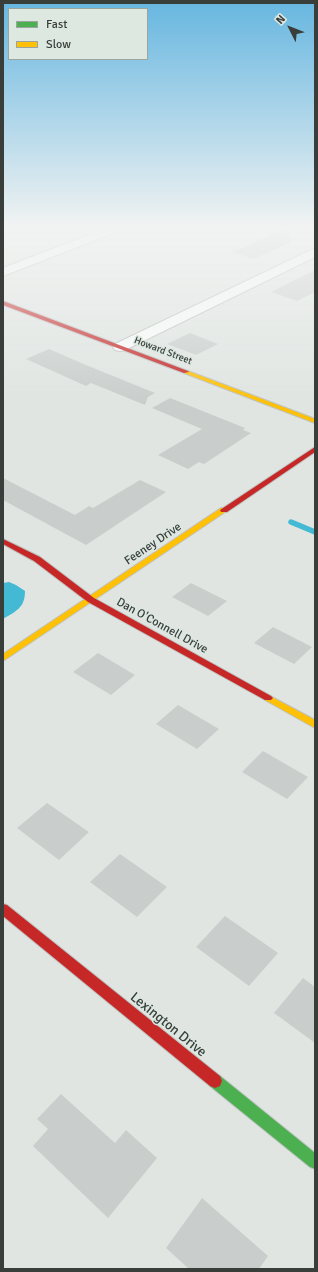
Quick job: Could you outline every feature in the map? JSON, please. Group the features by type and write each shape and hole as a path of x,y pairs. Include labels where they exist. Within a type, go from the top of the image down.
{"street":[{"path":"120,346 248,284"},
{"name":"Howard Street","path":"3,303 315,421"},
{"name":"Feeney Drive","path":"3,658 315,449"},
{"name":"Dan O'Connell Drive","path":"3,541 37,559 91,600 315,724"},
{"name":"Lexington Drive","path":"3,909 315,1162"}],"water":[{"path":"9,582 25,591 25,597 19,608 3,619 3,583"}],"building":[{"path":"286,284 315,284 315,292 297,301 271,292"},
{"path":"190,333 218,344 196,355 167,344"},
{"path":"49,349 155,393 148,397 145,405 91,383 86,386 26,359"},
{"path":"170,398 245,428 243,430 251,433 204,464 199,462 188,469 158,455 202,429 152,408"},
{"path":"3,478 75,515 89,506 93,508 140,480 166,492 86,545 3,500"},
{"path":"191,583 227,601 208,616 172,597"},
{"path":"273,627 312,647 294,664 254,643"},
{"path":"98,653 135,675 111,695 73,672"},
{"path":"178,705 219,729 197,749 156,724"},
{"path":"263,751 308,777 287,799 242,772"},
{"path":"47,803 89,832 59,860 17,828"},
{"path":"120,854 167,887 137,917 90,882"},
{"path":"225,916 278,953 249,986 196,947"},
{"path":"303,978 315,987 315,1043 274,1013"},
{"path":"61,1094 115,1143 126,1130 157,1158 108,1218 33,1146 48,1129 37,1119"},
{"path":"202,1198 268,1256 259,1269 189,1269 166,1248"}],"waterway":[{"path":"291,522 315,532"}],"traffic: fast":[{"path":"215,1081 315,1162"}],"traffic: slow":[{"path":"186,372 315,421"},
{"path":"3,658 224,510"},
{"path":"268,698 315,724"}],"traffic: jam":[{"path":"3,303 186,372"},
{"path":"224,510 315,449"},
{"path":"3,541 37,559 91,600 268,698"},
{"path":"3,909 215,1081"}]}
